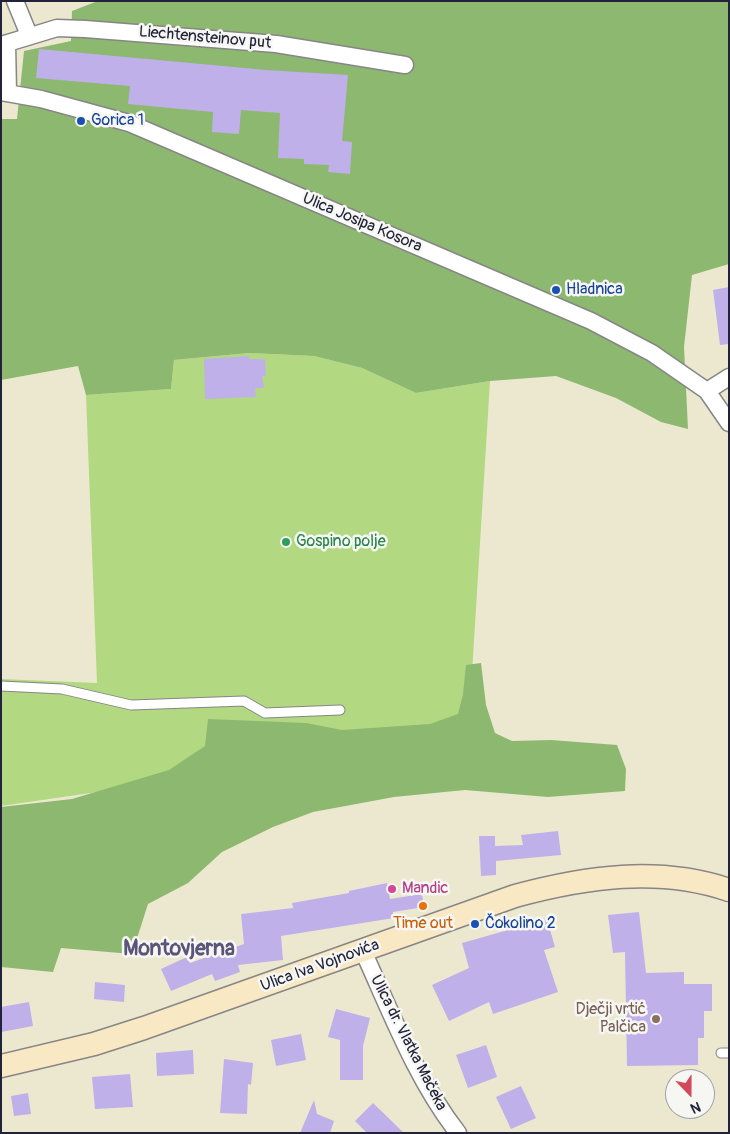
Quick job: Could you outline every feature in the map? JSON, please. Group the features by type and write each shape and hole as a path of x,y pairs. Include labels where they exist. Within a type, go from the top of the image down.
{"main road":[{"name":"Ulica Iva Vojnovića","path":"1,1066 94,1044 144,1028 515,896 579,881 617,877 691,880 729,890"}],"street":[{"path":"15,1 29,35"},
{"name":"Liechtensteinov put","path":"5,92 4,44 29,35 58,28 267,43 404,65"},
{"name":"Ulica Josipa Kosora","path":"5,92 42,99 130,123 591,321 652,353 707,391 729,423"},
{"path":"707,391 729,377"},
{"name":"Ulica dr. Vlatka Mačeka","path":"362,951 410,1053 446,1117 458,1133"}],"lane":[{"path":"1,686 62,689 131,705 244,701 265,712 340,710"}],"green space":[{"path":"98,1 729,1 729,264 692,275 684,347 688,429 661,422 616,398 556,376 490,381 416,393 362,368 314,356 249,353 174,360 171,389 86,395 78,366 1,380 1,119 17,119 24,51 71,41 72,11"},
{"name":"Gospino polje","path":"249,353 314,356 362,368 416,393 490,381 468,738 1,806 1,679 97,683 86,395 171,389 174,360"},
{"path":"481,663 486,705 495,733 512,741 551,740 617,745 626,769 625,791 548,797 465,790 394,797 313,812 273,827 222,852 188,883 148,904 132,954 61,948 53,972 1,967 1,807 72,799 169,770 205,746 208,719 306,723 342,730 430,724 458,714 463,694 466,665"}],"building":[{"path":"39,49 266,70 348,75 342,141 352,142 350,174 328,172 329,165 304,164 304,159 278,158 280,113 241,110 239,134 212,132 213,112 128,104 130,86 36,78"},
{"path":"729,287 729,344 720,345 713,290"},
{"path":"249,356 249,359 265,359 266,376 262,376 264,388 255,388 256,397 205,399 204,359"},
{"path":"558,831 561,855 496,861 496,875 481,876 479,836 495,836 495,846 523,845 521,835"},
{"path":"387,883 390,899 422,894 424,907 393,912 394,918 281,936 283,960 238,965 240,972 215,981 212,974 171,991 161,969 187,957 190,963 244,944 241,914 293,908 292,903 349,893 349,891"},
{"path":"639,912 646,973 684,972 684,984 712,984 712,1011 704,1011 704,1038 698,1038 698,1065 627,1066 625,952 613,953 608,915"},
{"path":"547,919 555,947 544,950 558,992 493,1014 489,1002 449,1021 432,985 469,968 462,943"},
{"path":"95,982 125,985 124,1002 94,999"},
{"path":"29,1002 33,1026 1,1032 1,1007"},
{"path":"336,1009 370,1018 363,1046 363,1080 340,1080 340,1040 328,1037"},
{"path":"301,1034 306,1060 276,1066 271,1040"},
{"path":"486,1045 497,1077 468,1088 456,1055"},
{"path":"193,1050 194,1074 157,1076 156,1053"},
{"path":"224,1059 253,1063 251,1085 248,1084 247,1114 220,1113"},
{"path":"130,1074 133,1107 95,1109 92,1077"},
{"path":"521,1086 536,1118 511,1129 496,1097"},
{"path":"28,1093 31,1114 14,1116 11,1096"},
{"path":"314,1100 317,1114 334,1121 330,1133 300,1133"},
{"path":"373,1103 404,1133 367,1133 355,1121"}],"place":[{"name":"Gorica 1","path":"81,121"},
{"name":"Hladnica","path":"556,290"},
{"name":"Gospino polje","path":"286,542"},
{"name":"Mandic","path":"392,889"},
{"name":"Time out","path":"423,906"},
{"name":"Čokolino 2","path":"475,924"},
{"name":"Dječji vrtić Palčica","path":"656,1019"}],"district":[{"name":"Montovjerna","path":"179,950"}]}
